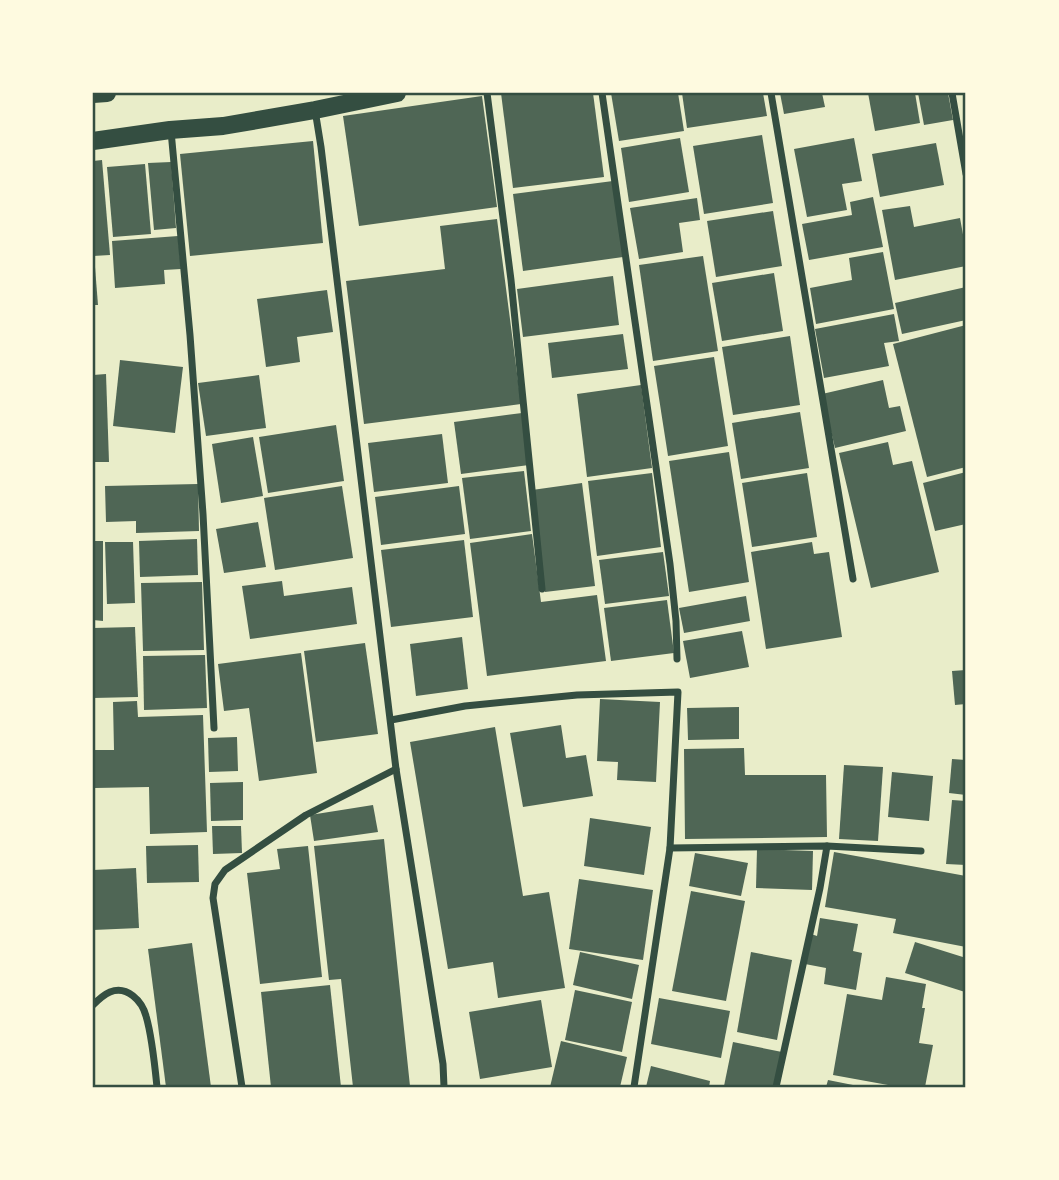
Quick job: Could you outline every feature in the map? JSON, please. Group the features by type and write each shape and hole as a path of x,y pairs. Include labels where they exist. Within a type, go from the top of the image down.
{"main road":[{"path":"93,94 107,93"},
{"path":"93,141 170,130 223,126 397,93"}],"street":[{"path":"487,93 510,280 542,589"},
{"path":"602,93 670,564 677,659"},
{"path":"771,93 853,579"},
{"path":"952,93 966,174"},
{"path":"315,110 396,769 443,1064 443,1087"},
{"path":"170,130 190,335 214,728"},
{"path":"391,720 465,706 577,695 678,692 670,848 634,1087"},
{"path":"242,1087 213,898 215,884 225,870 306,815 396,769"},
{"path":"670,848 827,846 921,851"},
{"path":"776,1087 827,846"},
{"path":"93,1005 103,995 118,990 127,992 137,1000 146,1017 157,1087"}],"building":[{"path":"501,93 593,93 604,177 513,188"},
{"path":"611,93 678,93 684,131 619,141"},
{"path":"682,93 763,93 767,116 687,128"},
{"path":"780,93 822,93 825,107 784,114"},
{"path":"868,93 915,93 920,123 875,131"},
{"path":"918,93 948,93 953,120 924,125"},
{"path":"482,96 497,207 359,226 343,116"},
{"path":"762,135 773,203 704,214 693,146"},
{"path":"680,138 689,192 629,202 621,148"},
{"path":"854,138 862,181 842,184 847,210 807,217 794,149"},
{"path":"313,141 323,243 190,256 180,154"},
{"path":"936,143 944,185 880,197 872,154"},
{"path":"102,160 110,255 93,256 93,161"},
{"path":"171,162 176,228 154,230 148,163"},
{"path":"145,164 151,234 113,237 107,167"},
{"path":"613,181 623,257 523,271 513,194"},
{"path":"873,197 883,247 809,260 802,224 852,215 850,202"},
{"path":"697,198 700,220 679,223 683,252 639,259 630,208"},
{"path":"910,206 914,227 960,218 966,266 895,280 882,210"},
{"path":"773,211 782,266 716,277 707,221"},
{"path":"497,219 521,404 364,424 346,281 445,269 440,226"},
{"path":"178,236 181,269 164,270 165,284 115,288 112,241"},
{"path":"883,252 894,309 816,324 810,288 852,280 849,258"},
{"path":"703,256 718,351 653,361 639,265"},
{"path":"95,267 98,305 93,305"},
{"path":"774,273 783,331 722,341 712,283"},
{"path":"613,276 619,325 523,337 517,289"},
{"path":"966,287 966,320 902,334 895,303"},
{"path":"327,290 333,332 297,337 300,362 266,367 257,299"},
{"path":"894,314 899,341 884,343 889,366 824,378 815,329"},
{"path":"966,325 966,467 927,477 893,344"},
{"path":"623,334 628,369 552,378 548,343"},
{"path":"790,336 800,405 733,415 722,347"},
{"path":"714,357 728,446 668,456 654,366"},
{"path":"120,360 183,367 175,433 113,426"},
{"path":"106,374 109,462 93,462 93,375"},
{"path":"259,375 266,428 206,436 198,383"},
{"path":"883,380 889,408 900,406 906,431 835,448 822,394"},
{"path":"641,385 652,468 587,477 577,394"},
{"path":"800,412 809,468 741,479 732,423"},
{"path":"522,413 529,465 461,474 454,422"},
{"path":"336,425 344,481 268,493 259,437"},
{"path":"442,434 448,483 374,492 368,443"},
{"path":"253,437 263,496 221,503 212,444"},
{"path":"888,442 893,465 912,461 939,572 871,588 839,453"},
{"path":"729,452 749,582 689,592 669,461"},
{"path":"524,471 531,531 470,539 462,478"},
{"path":"966,472 966,524 935,531 923,483"},
{"path":"652,473 661,547 597,556 588,481"},
{"path":"807,473 817,537 752,547 742,483"},
{"path":"582,483 595,586 545,592 532,490"},
{"path":"198,484 199,531 136,533 136,521 106,522 105,486"},
{"path":"342,486 353,558 275,570 264,498"},
{"path":"459,486 465,534 381,545 375,497"},
{"path":"258,522 266,567 224,573 216,529"},
{"path":"532,534 541,602 597,595 606,661 487,676 470,543"},
{"path":"197,539 198,575 140,577 139,541"},
{"path":"464,540 473,617 391,627 381,550"},
{"path":"93,541 103,541 103,621 93,620"},
{"path":"105,542 133,542 135,603 107,604"},
{"path":"812,542 814,554 829,552 842,637 766,649 751,552"},
{"path":"663,552 669,596 605,604 599,560"},
{"path":"282,581 284,596 352,587 357,624 250,639 242,586"},
{"path":"202,582 204,650 143,651 141,583"},
{"path":"746,596 750,621 684,633 679,608"},
{"path":"667,600 674,653 611,661 604,608"},
{"path":"135,627 138,697 93,698 93,628"},
{"path":"742,631 749,667 690,678 683,641"},
{"path":"462,637 468,689 416,696 410,644"},
{"path":"365,643 378,734 316,742 304,651"},
{"path":"301,653 317,773 259,781 249,708 224,711 218,664"},
{"path":"205,655 207,708 144,710 143,656"},
{"path":"966,670 966,704 955,705 952,671"},
{"path":"600,699 660,702 656,782 617,780 618,762 597,761"},
{"path":"137,701 138,717 203,715 207,832 150,834 149,787 95,788 94,750 114,750 113,702"},
{"path":"739,707 739,739 688,740 687,708"},
{"path":"561,725 566,758 586,755 593,796 523,807 510,733"},
{"path":"495,727 523,896 549,892 565,988 498,998 493,962 448,969 410,742"},
{"path":"237,737 238,771 209,772 208,738"},
{"path":"744,748 745,775 826,775 827,837 685,839 684,749"},
{"path":"952,759 966,760 966,795 949,793"},
{"path":"844,765 883,767 878,841 839,839"},
{"path":"892,772 933,776 929,821 888,817"},
{"path":"243,782 243,820 211,821 210,783"},
{"path":"952,800 966,801 966,865 946,864"},
{"path":"373,805 378,832 314,841 310,815"},
{"path":"590,818 651,827 644,875 584,866"},
{"path":"212,826 241,826 242,853 213,854"},
{"path":"384,839 410,1086 353,1087 341,979 329,980 314,846"},
{"path":"198,845 199,882 147,883 146,846"},
{"path":"308,846 322,977 260,984 247,873 280,869 277,849"},
{"path":"757,849 813,851 812,890 756,888"},
{"path":"834,852 966,876 966,947 893,933 896,919 825,907"},
{"path":"695,853 748,863 741,896 689,886"},
{"path":"136,868 139,928 93,930 93,870"},
{"path":"579,879 653,890 643,960 569,949"},
{"path":"691,891 745,901 726,1001 672,991"},
{"path":"820,918 858,924 853,951 862,953 856,990 824,984 826,968 805,964 811,934 817,936"},
{"path":"915,942 966,958 965,992 905,973"},
{"path":"192,943 211,1087 166,1087 148,949"},
{"path":"580,952 639,965 632,999 573,985"},
{"path":"751,952 792,960 777,1040 737,1032"},
{"path":"886,977 926,984 919,1043 933,1045 925,1087 899,1087 833,1075 847,994 882,1000"},
{"path":"330,985 341,1087 271,1087 261,992"},
{"path":"575,990 632,1002 622,1052 565,1040"},
{"path":"659,998 730,1011 721,1058 651,1044"},
{"path":"541,1000 552,1067 480,1079 469,1012"},
{"path":"561,1041 627,1057 620,1087 550,1087"},
{"path":"733,1042 782,1052 775,1087 724,1086"},
{"path":"651,1066 710,1081 709,1087 646,1087"},
{"path":"828,1080 858,1085 865,1087 826,1087"}]}
